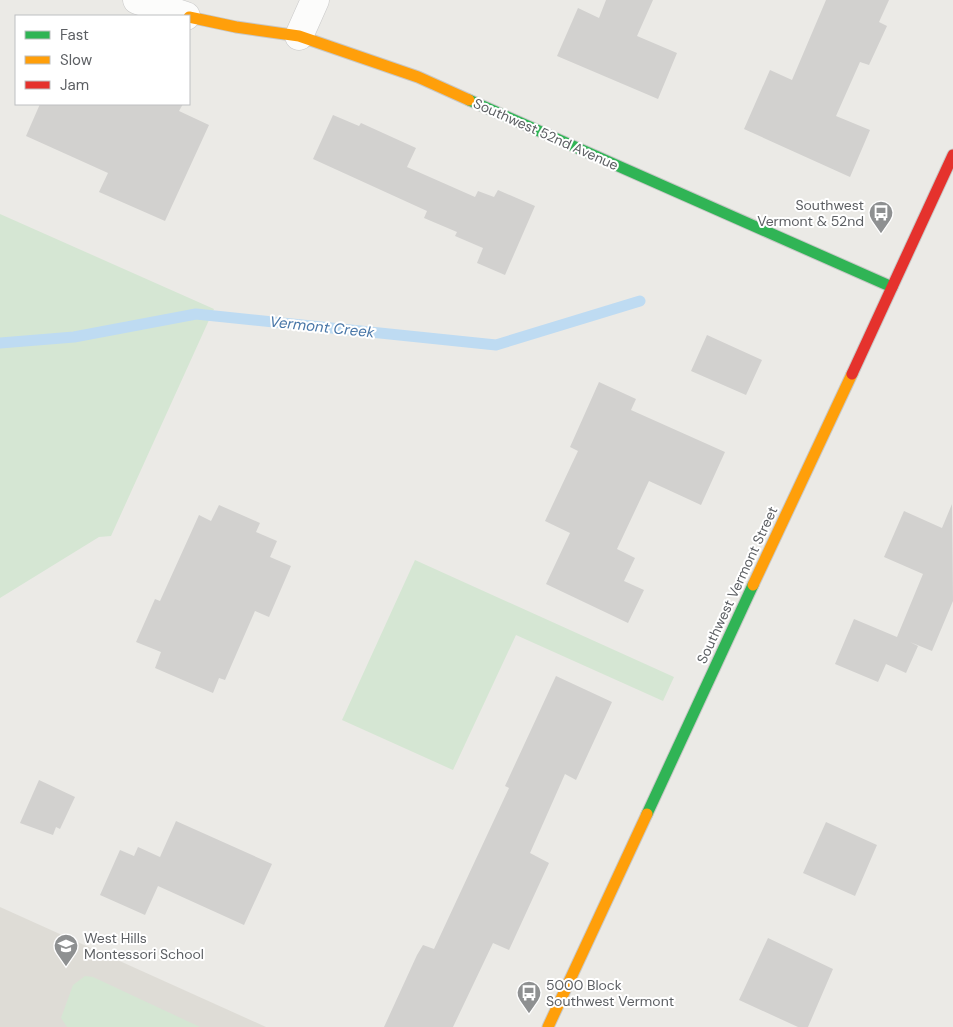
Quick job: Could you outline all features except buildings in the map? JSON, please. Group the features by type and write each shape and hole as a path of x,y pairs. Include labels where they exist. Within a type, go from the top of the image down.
{"main road":[{"name":"Southwest 52nd Avenue","path":"190,17 236,27 299,36 418,77 892,287"},
{"name":"Southwest Vermont Street","path":"548,1027 953,155"}],"street":[{"name":"Southwest 52nd Avenue","path":"137,0 182,15"},
{"path":"299,36 315,0"}],"shaded area":[{"name":"West Hills Montessori School","path":"0,907 266,1027 0,1027"}],"green space":[{"path":"0,214 214,309 111,536 99,537 0,598"},
{"path":"415,560 674,677 663,701 516,635 453,770 342,720"},
{"path":"85,976 93,977 200,1027 67,1027 61,1018 73,985"}],"waterway":[{"name":"Vermont Creek","path":"0,343 74,337 196,314 496,345 640,301"}],"traffic: fast":[{"path":"469,100 892,287"},
{"path":"647,814 753,585"}],"traffic: slow":[{"path":"190,17 236,27 299,36 418,77 469,100"},
{"path":"753,585 852,374"},
{"path":"548,1027 647,814"}],"traffic: jam":[{"path":"852,374 953,155"}],"place":[{"name":"Southwest Vermont & 52nd","path":"881,234"},
{"name":"West Hills Montessori School","path":"66,967"},
{"name":"5000 Block Southwest Vermont","path":"529,1014"}]}
